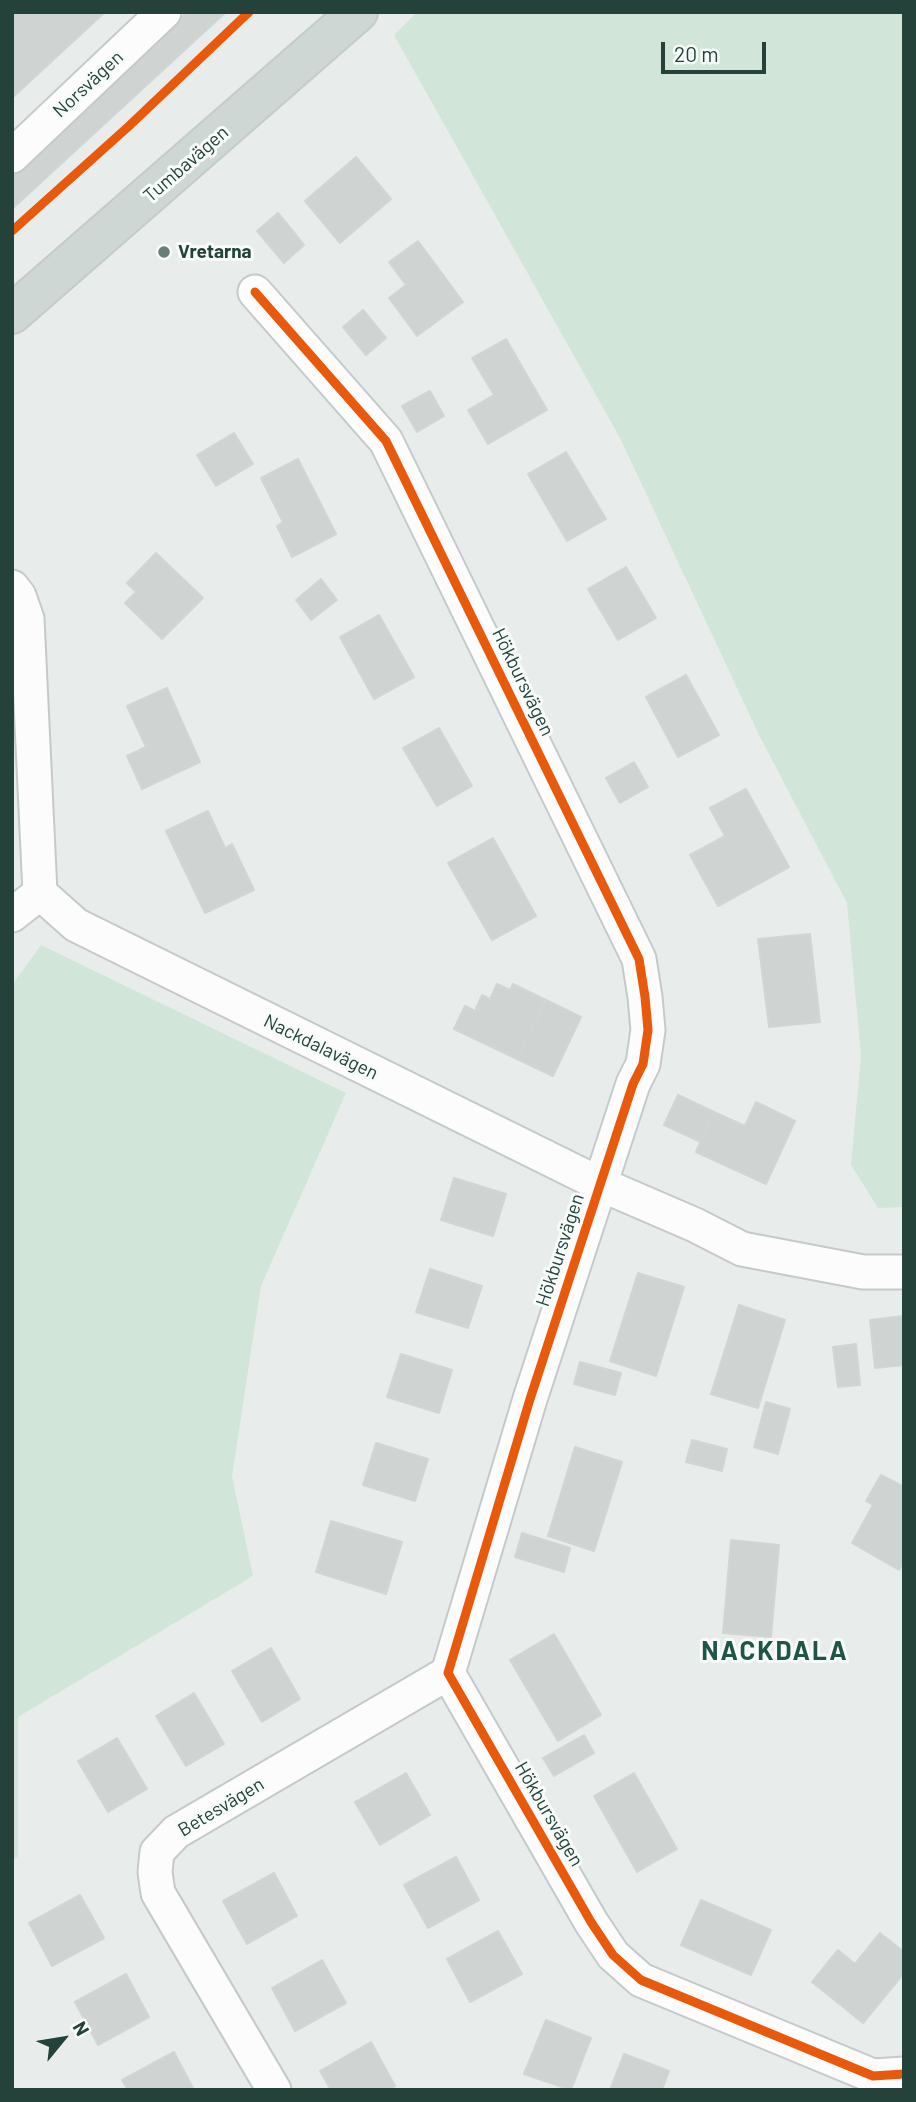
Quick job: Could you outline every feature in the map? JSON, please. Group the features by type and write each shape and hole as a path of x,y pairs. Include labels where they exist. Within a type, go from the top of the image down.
{"main road":[{"name":"Tumbavägen","path":"12,314 358,12"}],"street":[{"name":"Norsvägen","path":"12,156 164,12"},
{"name":"Hökbursvägen","path":"255,292 386,441 639,959 648,1030 643,1064 633,1083 526,1412 448,1673 591,1922 614,1955 641,1980 873,2076 884,2078 904,2074"},
{"path":"12,587 19,596 27,619 40,892 12,915"},
{"name":"Nackdalavägen","path":"40,892 76,925 600,1184 695,1225 742,1249 863,1272 904,1272"},
{"name":"Betesvägen","path":"274,2090 158,1893 155,1872 157,1852 176,1832 448,1673"}],"green space":[{"path":"417,12 904,12 904,1207 878,1208 851,1165 861,1056 847,903 759,735 620,438 394,35"},
{"path":"41,945 346,1093 261,1286 232,1476 253,1576 18,1717 18,1857 12,1861 12,985"}],"building":[{"path":"12,12 105,12 12,98"},
{"path":"187,12 226,12 12,209 12,173"},
{"path":"356,157 391,199 340,243 305,201"},
{"path":"278,213 304,245 284,263 257,231"},
{"path":"418,241 463,302 417,336 389,298 406,285 389,262"},
{"path":"363,310 386,338 366,355 343,327"},
{"path":"506,339 547,410 488,444 468,410 494,395 472,358"},
{"path":"430,391 444,416 417,432 402,406"},
{"path":"234,433 253,464 216,486 197,455"},
{"path":"566,452 606,519 567,541 528,474"},
{"path":"298,459 336,534 292,557 277,526 283,522 261,478"},
{"path":"156,553 203,598 162,639 125,603 136,592 127,583"},
{"path":"626,567 656,618 618,640 588,589"},
{"path":"321,579 337,600 311,620 296,600"},
{"path":"379,615 414,677 374,699 340,637"},
{"path":"686,675 719,735 678,757 646,697"},
{"path":"167,688 200,762 142,789 127,756 146,747 127,706"},
{"path":"439,728 472,786 437,806 403,748"},
{"path":"634,762 648,787 620,803 606,778"},
{"path":"746,789 789,867 718,906 690,855 725,836 710,808"},
{"path":"208,811 225,848 232,844 254,890 205,913 166,831"},
{"path":"493,838 536,916 492,940 448,863"},
{"path":"810,934 820,1022 769,1027 758,939"},
{"path":"497,984 510,990 513,984 546,1000 517,1059 454,1029 465,1006 475,1011 482,995 490,999"},
{"path":"546,1000 581,1017 553,1076 517,1059"},
{"path":"678,1095 714,1112 701,1142 664,1125"},
{"path":"756,1102 795,1121 766,1184 696,1152 714,1112 745,1126"},
{"path":"454,1178 506,1194 493,1236 441,1220"},
{"path":"430,1269 482,1286 468,1328 416,1312"},
{"path":"638,1273 684,1287 656,1376 610,1361"},
{"path":"739,1305 785,1320 758,1408 711,1394"},
{"path":"904,1316 904,1365 875,1368 870,1320"},
{"path":"856,1344 860,1385 838,1387 833,1347"},
{"path":"401,1354 452,1370 439,1413 387,1397"},
{"path":"580,1362 621,1373 615,1395 574,1384"},
{"path":"766,1402 790,1409 778,1454 754,1447"},
{"path":"692,1440 727,1449 722,1471 686,1462"},
{"path":"376,1443 428,1459 415,1501 363,1485"},
{"path":"575,1447 622,1462 594,1551 548,1536"},
{"path":"881,1475 904,1487 904,1561 899,1570 852,1543 873,1505 866,1501"},
{"path":"331,1521 402,1542 386,1594 316,1572"},
{"path":"522,1533 570,1548 564,1572 515,1557"},
{"path":"731,1540 779,1545 771,1637 723,1633"},
{"path":"554,1634 601,1715 558,1741 510,1660"},
{"path":"271,1648 300,1699 262,1722 232,1671"},
{"path":"194,1693 224,1744 186,1766 156,1716"},
{"path":"584,1735 594,1753 554,1776 543,1758"},
{"path":"117,1738 147,1789 108,1812 78,1761"},
{"path":"406,1773 430,1815 380,1845 355,1802"},
{"path":"634,1773 677,1849 637,1872 594,1796"},
{"path":"456,1857 479,1900 428,1928 404,1885"},
{"path":"274,1873 297,1916 247,1944 223,1901"},
{"path":"80,1895 104,1938 52,1966 29,1923"},
{"path":"701,1900 771,1930 751,1975 681,1945"},
{"path":"498,1931 522,1974 470,2002 447,1959"},
{"path":"880,1933 904,1952 904,1973 863,2023 812,1982 838,1950 855,1964"},
{"path":"322,1960 346,2003 295,2031 272,1988"},
{"path":"126,1974 149,2017 98,2045 75,2002"},
{"path":"546,2020 591,2038 571,2090 524,2074"},
{"path":"371,2042 395,2086 387,2090 331,2090 320,2071"},
{"path":"174,2052 194,2090 128,2090 122,2080"},
{"path":"624,2054 669,2071 662,2090 610,2090"}],"cycle path":[{"path":"12,231 129,126 249,12"},
{"path":"255,292 386,441 639,959 645,997 648,1030 643,1064 633,1084 530,1399 448,1673 591,1922 613,1955 641,1980 873,2076 904,2074"}],"place":[{"name":"Vretarna","path":"164,252"}],"district":[{"name":"NACKDALA","path":"775,1651"}]}
